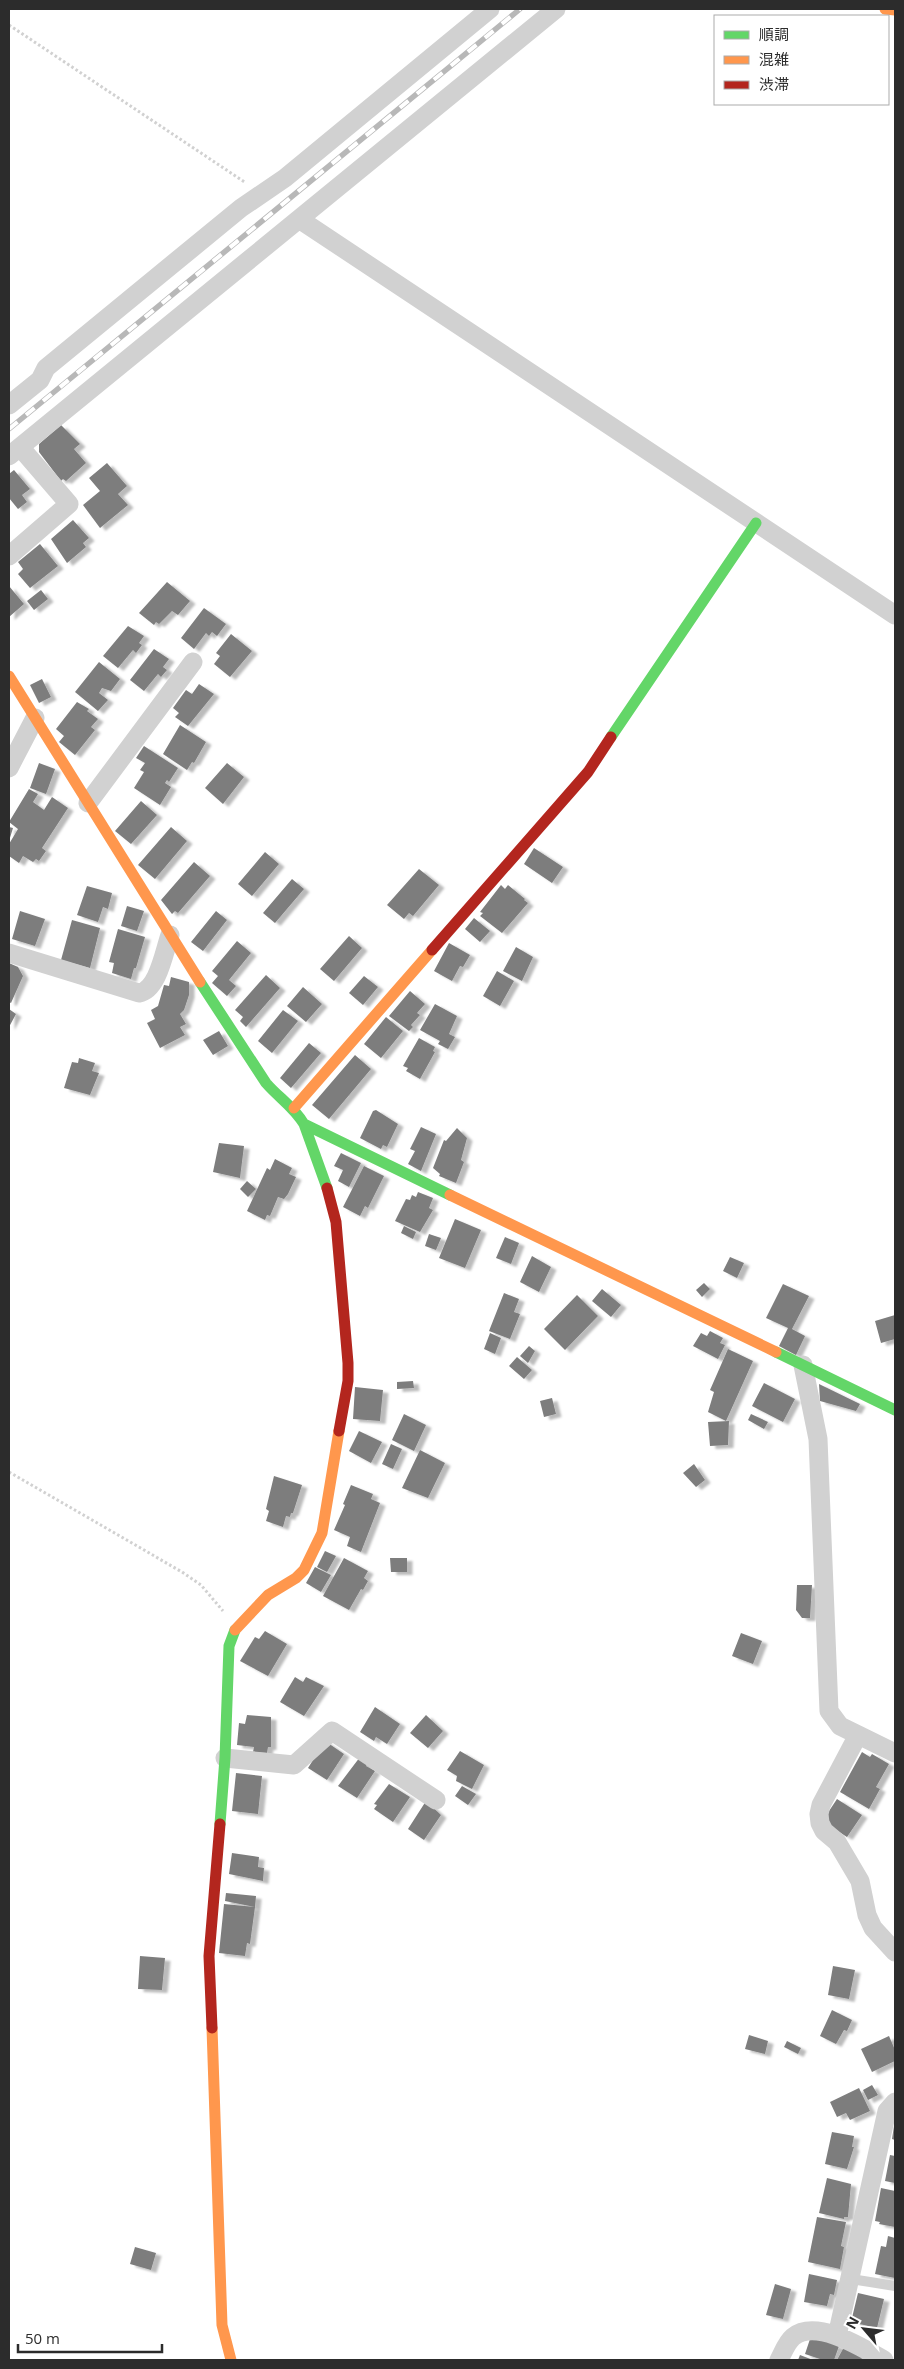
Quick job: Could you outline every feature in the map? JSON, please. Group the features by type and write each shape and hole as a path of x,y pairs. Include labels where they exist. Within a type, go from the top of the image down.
{"street":[{"path":"9,404 40,380 46,368 261,193 284,178 490,9"},
{"path":"9,556 69,504 14,452 556,9"},
{"path":"885,9 895,10"},
{"path":"299,219 895,615"},
{"path":"294,1108 588,772 756,523"},
{"path":"88,803 193,662"},
{"path":"9,676 170,935 266,1083 279,1098 294,1108 304,1124 331,1199 336,1222 348,1381 323,1526 319,1540 304,1570 296,1578 268,1595 240,1622 232,1634 229,1646 225,1758 209,1956 222,2324 231,2360"},
{"path":"9,768 35,718"},
{"path":"9,953 140,993 147,992 153,985 170,935"},
{"path":"304,1124 895,1410"},
{"path":"803,1365 818,1438 829,1711 840,1726 895,1753"},
{"path":"225,1758 294,1765 332,1730 436,1800"},
{"path":"858,1735 818,1814 824,1831 838,1842 860,1881 867,1915 874,1928 895,1952"},
{"path":"837,2336 888,2111 895,2102"},
{"path":"779,2360 789,2341 800,2333 822,2332 837,2336 884,2360"}],"lane":[{"path":"850,2278 895,2286"}],"path":[{"path":"9,25 261,193"},
{"path":"9,1472 182,1572 201,1585 221,1610 240,1622"}],"building":[{"path":"61,425 80,444 74,449 86,463 66,481 63,479 61,481 39,452 39,444"},
{"path":"107,463 127,486 118,494 128,505 100,528 83,505 100,491 89,478"},
{"path":"14,470 30,489 22,495 27,502 18,509 9,498 9,474"},
{"path":"73,520 89,538 83,543 86,547 67,563 51,539"},
{"path":"40,544 58,566 30,588 18,574 23,569 18,562"},
{"path":"167,582 190,601 178,615 172,611 159,624 156,622 154,625 139,613"},
{"path":"9,586 24,604 9,617"},
{"path":"41,590 48,599 34,610 27,601"},
{"path":"204,608 226,624 217,636 212,632 209,636 206,633 194,649 181,638"},
{"path":"128,626 144,636 139,643 142,645 136,653 133,650 118,668 103,656"},
{"path":"231,634 252,651 230,677 214,664 220,656 216,653"},
{"path":"154,649 169,659 163,667 167,670 161,677 158,674 144,691 130,680"},
{"path":"99,662 120,679 111,691 102,688 99,693 108,700 98,711 75,692"},
{"path":"42,679 51,697 39,703 30,685"},
{"path":"199,684 214,694 188,726 175,717 179,713 173,708 186,690 192,694"},
{"path":"77,702 89,709 87,711 98,719 91,727 95,730 75,755 59,742 64,736 56,729"},
{"path":"180,725 206,742 194,763 192,762 187,770 163,754"},
{"path":"144,746 178,768 169,782 167,780 165,783 171,787 160,805 134,788 144,772 140,770 145,763 136,758"},
{"path":"39,763 55,769 46,794 30,788"},
{"path":"227,763 244,777 223,804 205,788"},
{"path":"29,789 38,794 33,802 44,810 52,797 68,808 42,848 46,851 39,861 36,859 33,862 23,856 19,863 9,856 9,844 18,829 9,822"},
{"path":"141,801 157,815 131,844 115,831"},
{"path":"9,827 13,828 9,841"},
{"path":"171,827 187,841 155,879 138,865"},
{"path":"534,848 563,867 552,883 524,864"},
{"path":"265,852 279,864 252,896 238,884"},
{"path":"194,862 210,876 178,913 175,911 172,914 161,900"},
{"path":"419,869 439,885 413,916 409,913 404,919 387,905"},
{"path":"292,879 304,889 275,923 263,913"},
{"path":"501,885 505,889 508,885 528,903 502,933 480,916 483,913 480,912"},
{"path":"87,886 112,893 108,909 103,907 98,922 77,915"},
{"path":"127,906 144,911 137,931 121,926"},
{"path":"20,911 45,919 35,946 12,939"},
{"path":"216,911 227,920 203,951 191,942"},
{"path":"474,918 490,931 480,942 465,929"},
{"path":"72,920 100,928 90,968 61,960"},
{"path":"118,929 145,937 131,979 112,973 114,963 109,962"},
{"path":"349,936 362,948 334,981 320,969"},
{"path":"237,941 251,953 229,980 236,986 227,996 212,983 218,976 212,971"},
{"path":"449,943 470,955 463,967 460,966 452,981 434,971"},
{"path":"516,947 533,957 522,981 503,971"},
{"path":"9,963 18,967 23,976 11,1003 9,1002"},
{"path":"497,971 514,981 500,1006 483,996"},
{"path":"266,975 280,988 246,1027 240,1021 243,1017 235,1010"},
{"path":"364,976 378,987 363,1005 349,993"},
{"path":"171,977 189,982 189,995 184,1010 180,1014 186,1024 180,1027 185,1035 160,1048 147,1023 155,1019 151,1010 158,1006 164,985 169,986"},
{"path":"303,987 322,1004 306,1022 287,1006"},
{"path":"410,991 425,1004 417,1013 420,1015 411,1025 413,1027 409,1031 389,1016"},
{"path":"435,1004 457,1016 449,1034 455,1037 448,1049 438,1044 440,1041 420,1030"},
{"path":"9,1009 16,1014 9,1027"},
{"path":"283,1010 298,1021 272,1053 258,1041"},
{"path":"386,1017 403,1031 381,1058 364,1044"},
{"path":"219,1031 228,1046 213,1055 203,1040"},
{"path":"419,1038 435,1047 433,1051 435,1052 420,1079 406,1071 408,1068 403,1066"},
{"path":"309,1043 321,1053 291,1088 280,1078"},
{"path":"355,1055 371,1069 329,1119 312,1105"},
{"path":"79,1058 95,1063 92,1071 99,1073 90,1095 64,1088 72,1062 78,1063"},
{"path":"376,1110 398,1124 387,1147 383,1145 381,1149 360,1138 373,1111"},
{"path":"421,1127 436,1134 421,1171 408,1164 415,1151 410,1149"},
{"path":"457,1128 467,1138 461,1160 464,1162 456,1183 439,1176 440,1174 433,1168 444,1140 446,1141"},
{"path":"219,1143 244,1146 240,1178 213,1172"},
{"path":"341,1153 361,1163 349,1187 338,1181 343,1170 334,1166"},
{"path":"275,1159 292,1168 289,1174 296,1177 288,1194 284,1199 278,1197 270,1216 267,1215 265,1220 247,1211 267,1168 270,1170"},
{"path":"364,1166 384,1176 368,1208 365,1206 360,1216 343,1207"},
{"path":"247,1181 256,1189 248,1197 240,1189"},
{"path":"418,1192 433,1198 429,1208 433,1210 420,1232 395,1221 406,1199 410,1200 412,1195 416,1197"},
{"path":"455,1219 481,1230 465,1268 439,1258"},
{"path":"404,1226 416,1232 413,1239 401,1233"},
{"path":"429,1234 441,1238 436,1250 425,1246"},
{"path":"505,1237 519,1243 511,1264 496,1258"},
{"path":"532,1256 551,1267 539,1292 520,1282"},
{"path":"730,1257 744,1263 737,1278 723,1271"},
{"path":"704,1283 710,1289 702,1297 696,1290"},
{"path":"783,1284 809,1296 792,1329 805,1336 796,1355 779,1346 788,1328 766,1318"},
{"path":"602,1289 621,1305 611,1317 592,1301"},
{"path":"504,1293 519,1299 514,1312 520,1314 510,1339 489,1331"},
{"path":"577,1295 598,1316 565,1350 544,1329"},
{"path":"895,1315 895,1339 881,1343 875,1321"},
{"path":"710,1331 723,1338 720,1343 725,1345 718,1359 693,1346 701,1333 707,1336"},
{"path":"490,1333 501,1338 495,1354 484,1349"},
{"path":"529,1346 535,1351 528,1363 520,1356"},
{"path":"728,1349 753,1361 726,1421 708,1412 714,1392 710,1390"},
{"path":"517,1357 532,1370 524,1379 509,1366"},
{"path":"413,1381 414,1388 397,1389 397,1382"},
{"path":"764,1383 795,1399 783,1422 752,1406"},
{"path":"819,1384 860,1404 856,1411 820,1401"},
{"path":"355,1387 383,1390 380,1421 353,1419"},
{"path":"552,1398 556,1414 544,1417 540,1401"},
{"path":"404,1414 426,1425 414,1451 392,1440"},
{"path":"751,1414 768,1422 764,1429 748,1420"},
{"path":"729,1421 728,1445 710,1446 708,1422"},
{"path":"359,1431 382,1442 371,1463 349,1451"},
{"path":"391,1444 402,1449 393,1469 382,1464"},
{"path":"420,1450 445,1463 428,1498 402,1488"},
{"path":"694,1464 705,1480 696,1487 683,1473"},
{"path":"274,1476 302,1485 293,1513 291,1513 290,1517 286,1516 283,1527 266,1521 269,1511 266,1509"},
{"path":"351,1485 373,1494 371,1499 380,1503 361,1552 347,1546 350,1537 334,1530"},
{"path":"325,1551 336,1556 327,1572 317,1567"},
{"path":"344,1558 368,1571 364,1578 368,1581 349,1610 323,1596"},
{"path":"390,1558 407,1558 407,1572 391,1572"},
{"path":"315,1567 331,1575 321,1592 306,1583"},
{"path":"797,1585 812,1585 810,1618 802,1618 796,1610"},
{"path":"265,1631 287,1644 268,1676 240,1661 255,1637 259,1639"},
{"path":"741,1633 762,1641 753,1664 732,1656"},
{"path":"295,1677 303,1682 306,1677 324,1686 304,1716 280,1702"},
{"path":"375,1707 400,1724 387,1744 376,1737 374,1741 360,1732"},
{"path":"247,1715 271,1717 271,1747 268,1747 267,1753 253,1752 254,1747 237,1745 239,1723 245,1724"},
{"path":"426,1715 443,1731 428,1748 410,1733"},
{"path":"325,1741 344,1754 327,1780 308,1768"},
{"path":"460,1751 484,1765 472,1789 456,1781 457,1776 447,1770"},
{"path":"862,1752 870,1757 872,1754 889,1764 876,1787 880,1789 869,1809 840,1792"},
{"path":"360,1757 368,1762 366,1766 375,1771 357,1798 338,1786"},
{"path":"236,1773 262,1776 258,1814 232,1811"},
{"path":"389,1784 410,1797 393,1822 374,1809 377,1805 374,1804"},
{"path":"462,1786 476,1794 468,1805 455,1796"},
{"path":"837,1799 862,1815 847,1837 824,1822 825,1817"},
{"path":"426,1801 441,1815 424,1840 408,1829"},
{"path":"232,1853 259,1857 258,1867 264,1868 263,1881 229,1874"},
{"path":"226,1893 256,1896 255,1907 225,1901"},
{"path":"224,1904 255,1907 250,1944 247,1943 245,1956 219,1953"},
{"path":"140,1956 165,1958 162,1990 138,1989"},
{"path":"833,1966 855,1970 849,1999 828,1995"},
{"path":"832,2010 852,2020 847,2031 844,2030 836,2044 820,2036"},
{"path":"749,2035 768,2041 765,2054 745,2049"},
{"path":"889,2036 895,2050 895,2061 872,2072 861,2049"},
{"path":"787,2041 801,2048 798,2054 784,2047"},
{"path":"872,2085 878,2095 868,2100 863,2090"},
{"path":"859,2088 870,2111 850,2120 846,2113 837,2117 830,2102"},
{"path":"895,2127 895,2140 892,2139"},
{"path":"832,2132 854,2136 852,2147 854,2147 847,2169 825,2164"},
{"path":"890,2155 895,2156 895,2183 885,2181"},
{"path":"827,2178 851,2184 848,2217 844,2217 844,2219 819,2213"},
{"path":"881,2188 895,2191 895,2227 879,2224 880,2222 875,2221"},
{"path":"817,2217 846,2222 841,2246 844,2247 840,2269 808,2262"},
{"path":"888,2236 895,2238 895,2278 875,2274 881,2246 886,2247"},
{"path":"135,2247 156,2253 151,2270 130,2264"},
{"path":"809,2274 837,2280 834,2295 830,2294 827,2306 804,2302"},
{"path":"775,2284 791,2289 783,2319 766,2315"},
{"path":"858,2293 884,2299 877,2328 851,2322"},
{"path":"811,2336 839,2346 834,2360 823,2360 805,2354"},
{"path":"844,2347 863,2356 861,2360 837,2360"},
{"path":"800,2355 813,2360 798,2360"}],"railway":[{"path":"9,429 520,9"}],"traffic: fast":[{"path":"611,737 756,523"},
{"path":"200,982 266,1083 295,1112 304,1124 450,1195"},
{"path":"304,1124 327,1188"},
{"path":"776,1352 895,1410"},
{"path":"220,1824 225,1758 229,1646 235,1630"}],"traffic: slow":[{"path":"885,9 895,10"},
{"path":"9,676 200,982"},
{"path":"294,1108 432,950"},
{"path":"450,1195 776,1352"},
{"path":"235,1630 268,1595 296,1578 304,1570 322,1533 339,1431"},
{"path":"212,2028 222,2325 231,2360"}],"traffic: jam":[{"path":"432,950 588,772 611,737"},
{"path":"327,1188 336,1222 348,1363 348,1381 339,1431"},
{"path":"212,2028 209,1956 220,1824"}]}
